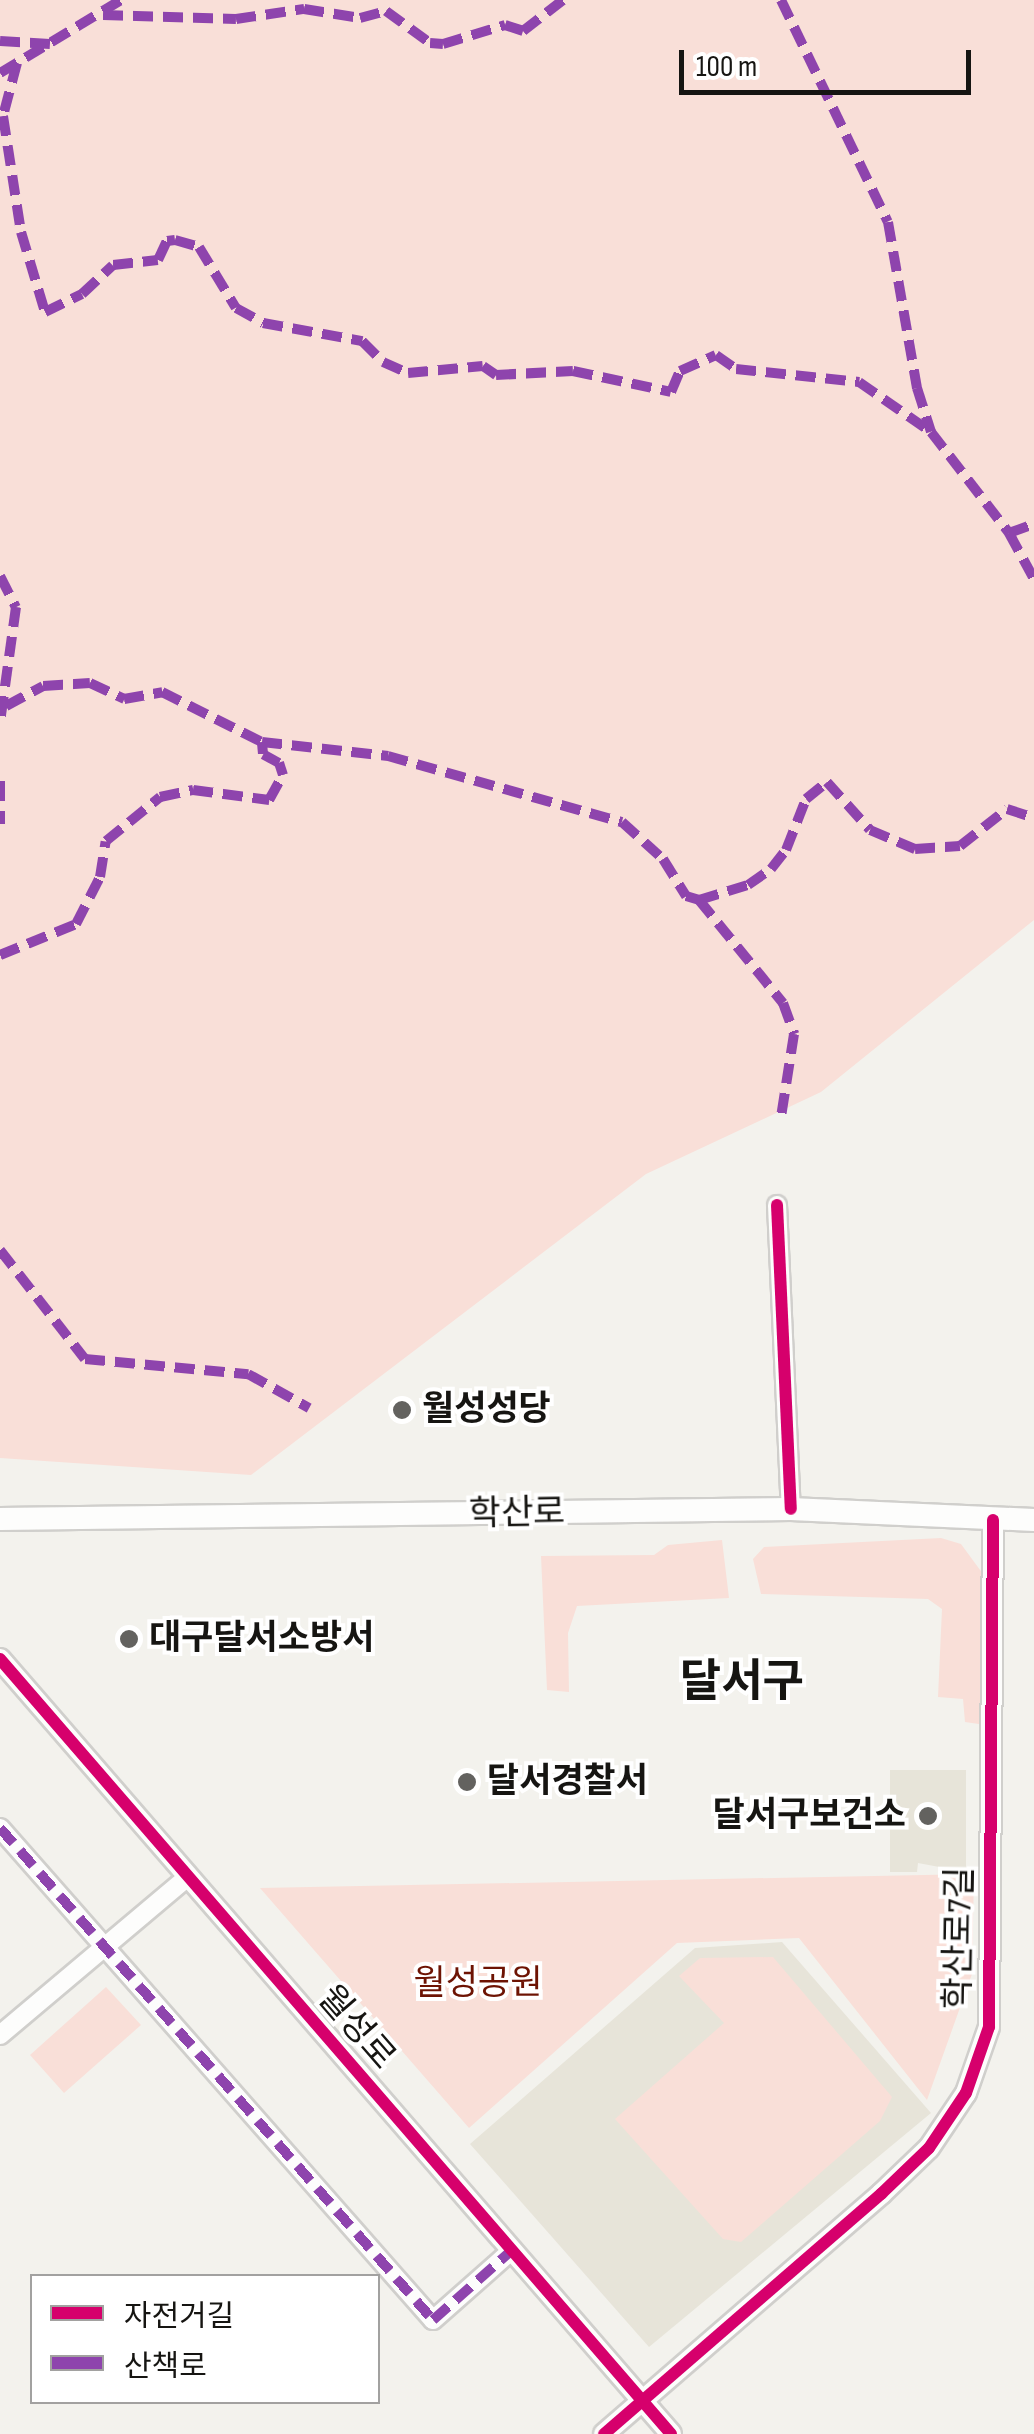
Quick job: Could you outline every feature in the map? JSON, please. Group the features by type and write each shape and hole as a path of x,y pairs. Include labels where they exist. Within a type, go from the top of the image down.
{"main road":[{"name":"학산로","path":"0,1519 791,1509 1034,1520"}],"street":[{"path":"777,1206 791,1509"},
{"name":"학산로7길","path":"604,2434 881,2194 929,2148 966,2093 989,2028 993,1520"},
{"name":"월성로","path":"0,1659 185,1879 671,2434"},
{"path":"0,1828 433,2320 512,2250"},
{"path":"0,2035 185,1879"}],"shaded area":[{"name":"달서구보건소","path":"890,1770 966,1770 966,1872 918,1863 917,1872 890,1872"},
{"path":"782,1942 931,2113 649,2347 470,2144 695,1948"}],"green space":[{"path":"0,0 1034,0 1034,920 821,1092 646,1174 251,1475 0,1458"},
{"path":"941,1538 961,1544 983,1574 986,1725 965,1722 963,1699 938,1697 942,1609 928,1599 761,1594 753,1559 764,1547"},
{"path":"722,1540 729,1598 577,1606 568,1633 569,1692 547,1690 541,1556 654,1555 668,1545"},
{"name":"월성공원","path":"974,1874 972,1974 927,2100 799,1938 677,1943 469,2128 260,1888"},
{"path":"773,1957 892,2097 880,2121 741,2242 723,2239 615,2119 724,2023 679,1976 700,1958"},
{"path":"106,1987 141,2025 64,2093 30,2055"}],"marked path":[{"path":"0,73 121,0"},
{"path":"103,15 236,19 304,9 360,18 386,11 430,43 443,44 505,25 523,31 563,0"},
{"path":"781,0 888,222 917,388 931,432 1009,533 1034,579"},
{"path":"0,41 50,44"},
{"path":"17,63 3,116 21,232 45,312 82,294 113,265 158,260 167,241 175,240 199,247 236,308 263,323 362,341 383,362 408,373 483,366 496,375 573,371 671,392 680,371 716,355 736,369 859,382 931,432"},
{"path":"1009,533 1034,524"},
{"path":"0,576 16,607 0,723"},
{"path":"6,706 43,686 90,683 124,699 162,692 262,742 388,756 622,822 663,859 686,896 699,900 783,1003 794,1034 781,1117"},
{"path":"0,955 76,924 100,877 106,841 160,797 193,790 269,800 283,775 279,763 263,754 262,742"},
{"path":"0,781 0,824"},
{"path":"699,900 748,885 771,869 786,850 806,799 827,782 870,830 915,849 960,846 1007,809 1034,818"},
{"path":"0,1250 85,1359 248,1374 309,1408"},
{"path":"0,1828 433,2320 512,2250"}],"cycle path":[{"path":"777,1205 791,1509"},
{"path":"604,2434 881,2194 929,2148 966,2093 989,2027 993,1520"},
{"path":"0,1659 671,2434"}],"place":[{"name":"월성성당","path":"402,1410"},
{"name":"대구달서소방서","path":"129,1639"},
{"name":"달서경찰서","path":"467,1782"},
{"name":"달서구보건소","path":"928,1816"}],"district":[{"name":"달서구","path":"742,1683"}]}
